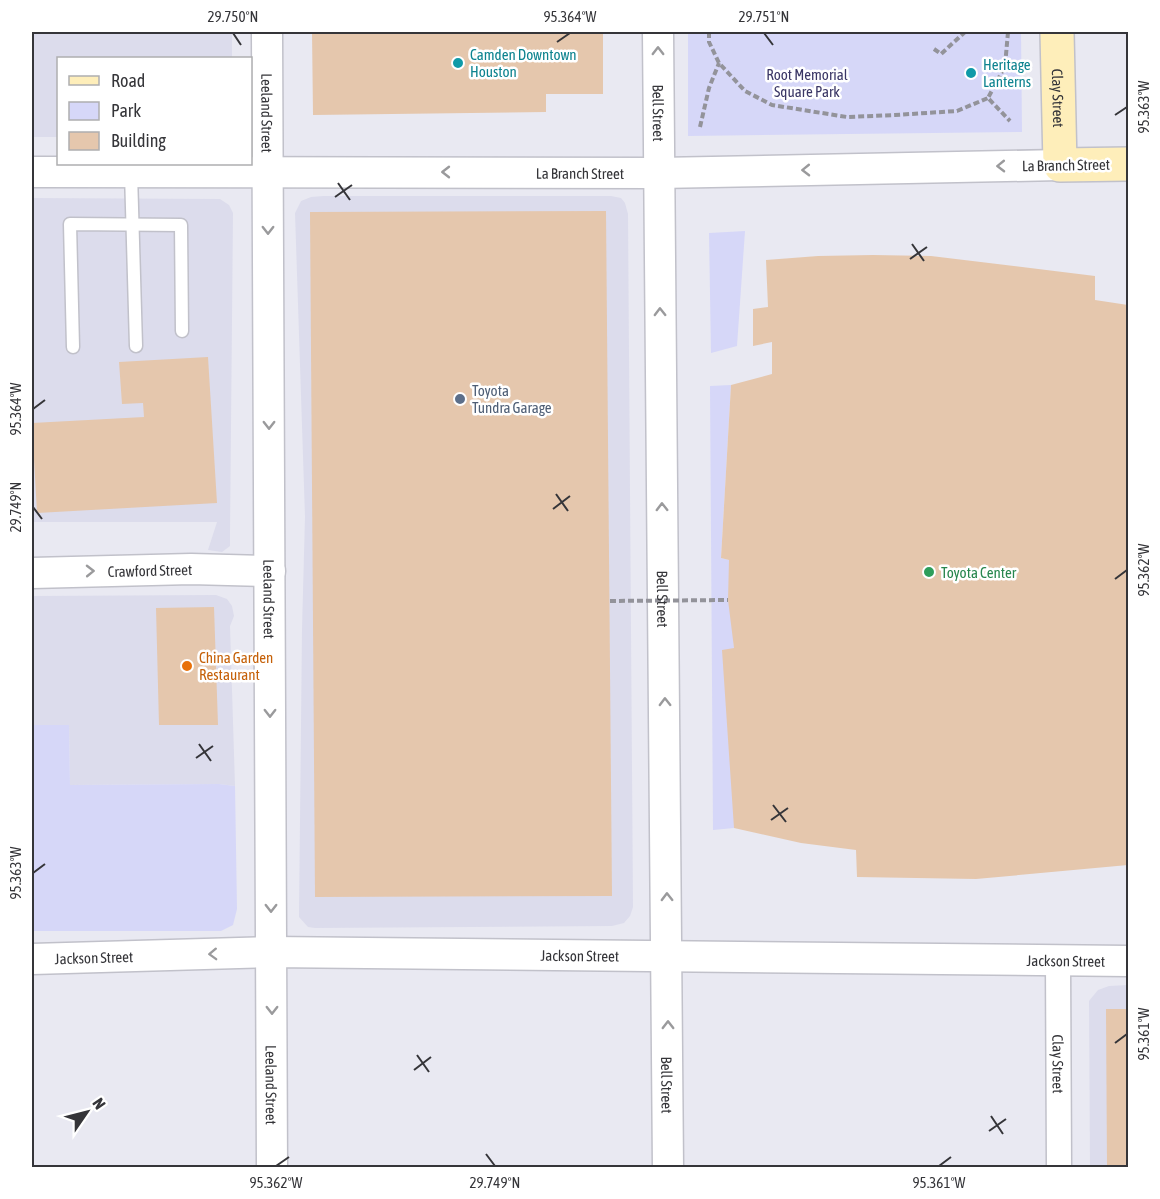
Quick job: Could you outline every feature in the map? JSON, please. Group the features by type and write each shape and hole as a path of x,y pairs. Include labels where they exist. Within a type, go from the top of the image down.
{"main road":[{"name":"Clay Street","path":"1057,32 1060,165"},
{"name":"La Branch Street","path":"1060,165 1128,164"}],"street":[{"name":"Leeland Street","path":"267,32 272,1167"},
{"name":"Bell Street","path":"658,32 668,1167"},
{"name":"La Branch Street","path":"32,172 659,173 1060,165"},
{"name":"Crawford Street","path":"32,573 190,569 270,571"},
{"name":"Jackson Street","path":"32,959 271,952 1128,961"},
{"name":"Clay Street","path":"1059,962 1059,1167"}],"lane":[{"path":"130,172 136,346"},
{"path":"73,347 70,224 181,225 182,331"}],"path":[{"path":"709,32 709,42 718,63 745,91 772,105 847,117 957,111 988,98 1005,66 1008,32"},
{"path":"934,50 941,54 965,32"},
{"path":"700,127 709,88 718,63"},
{"path":"988,98 1010,121"},
{"path":"610,601 728,600"}],"shaded area":[{"path":"32,32 232,32 232,57 57,57 57,137 32,137"},
{"name":"Toyota Tundra Garage","path":"323,196 611,196 621,198 625,203 628,214 633,907 624,923 612,926 315,928 308,927 299,917 305,517 295,213 301,201"},
{"path":"32,198 220,199 229,205 233,213 230,546 222,552 208,550 217,522 32,522"},
{"path":"216,595 227,599 232,606 234,616 230,626 235,786 219,784 70,785 69,725 32,725 32,596"},
{"path":"1128,985 1128,1167 1090,1167 1089,1001 1098,990 1109,986"}],"green space":[{"name":"Root Memorial Square Park","path":"688,32 1021,32 1022,132 688,136"},
{"path":"745,231 737,346 711,353 709,233"},
{"path":"731,385 721,558 729,560 734,648 734,828 713,830 710,386"},
{"path":"32,725 69,725 70,785 219,784 235,786 237,909 233,925 221,931 32,931"}],"building":[{"name":"Camden Downtown Houston","path":"312,32 603,32 603,94 546,94 546,112 313,115"},
{"name":"Toyota Tundra Garage","path":"606,211 612,896 315,897 310,212"},
{"path":"32,214 34,214 34,334 32,334"},
{"name":"Toyota Center","path":"873,255 931,256 1095,276 1095,300 1128,305 1128,865 976,879 857,877 856,850 801,843 734,828 722,650 734,648 728,600 729,560 721,558 731,385 772,374 772,342 753,346 753,309 768,307 766,260"},
{"path":"208,357 217,503 37,513 32,423 144,417 143,403 122,404 119,362"},
{"name":"China Garden Restaurant","path":"214,607 218,725 159,725 156,608"},
{"path":"1106,1009 1128,1009 1128,1168 1107,1168"}],"place":[{"name":"Camden Downtown Houston","path":"458,63"},
{"name":"Heritage Lanterns","path":"971,73"},
{"name":"Toyota Tundra Garage","path":"460,399"},
{"name":"Toyota Center","path":"929,572"},
{"name":"China Garden Restaurant","path":"187,666"}]}
